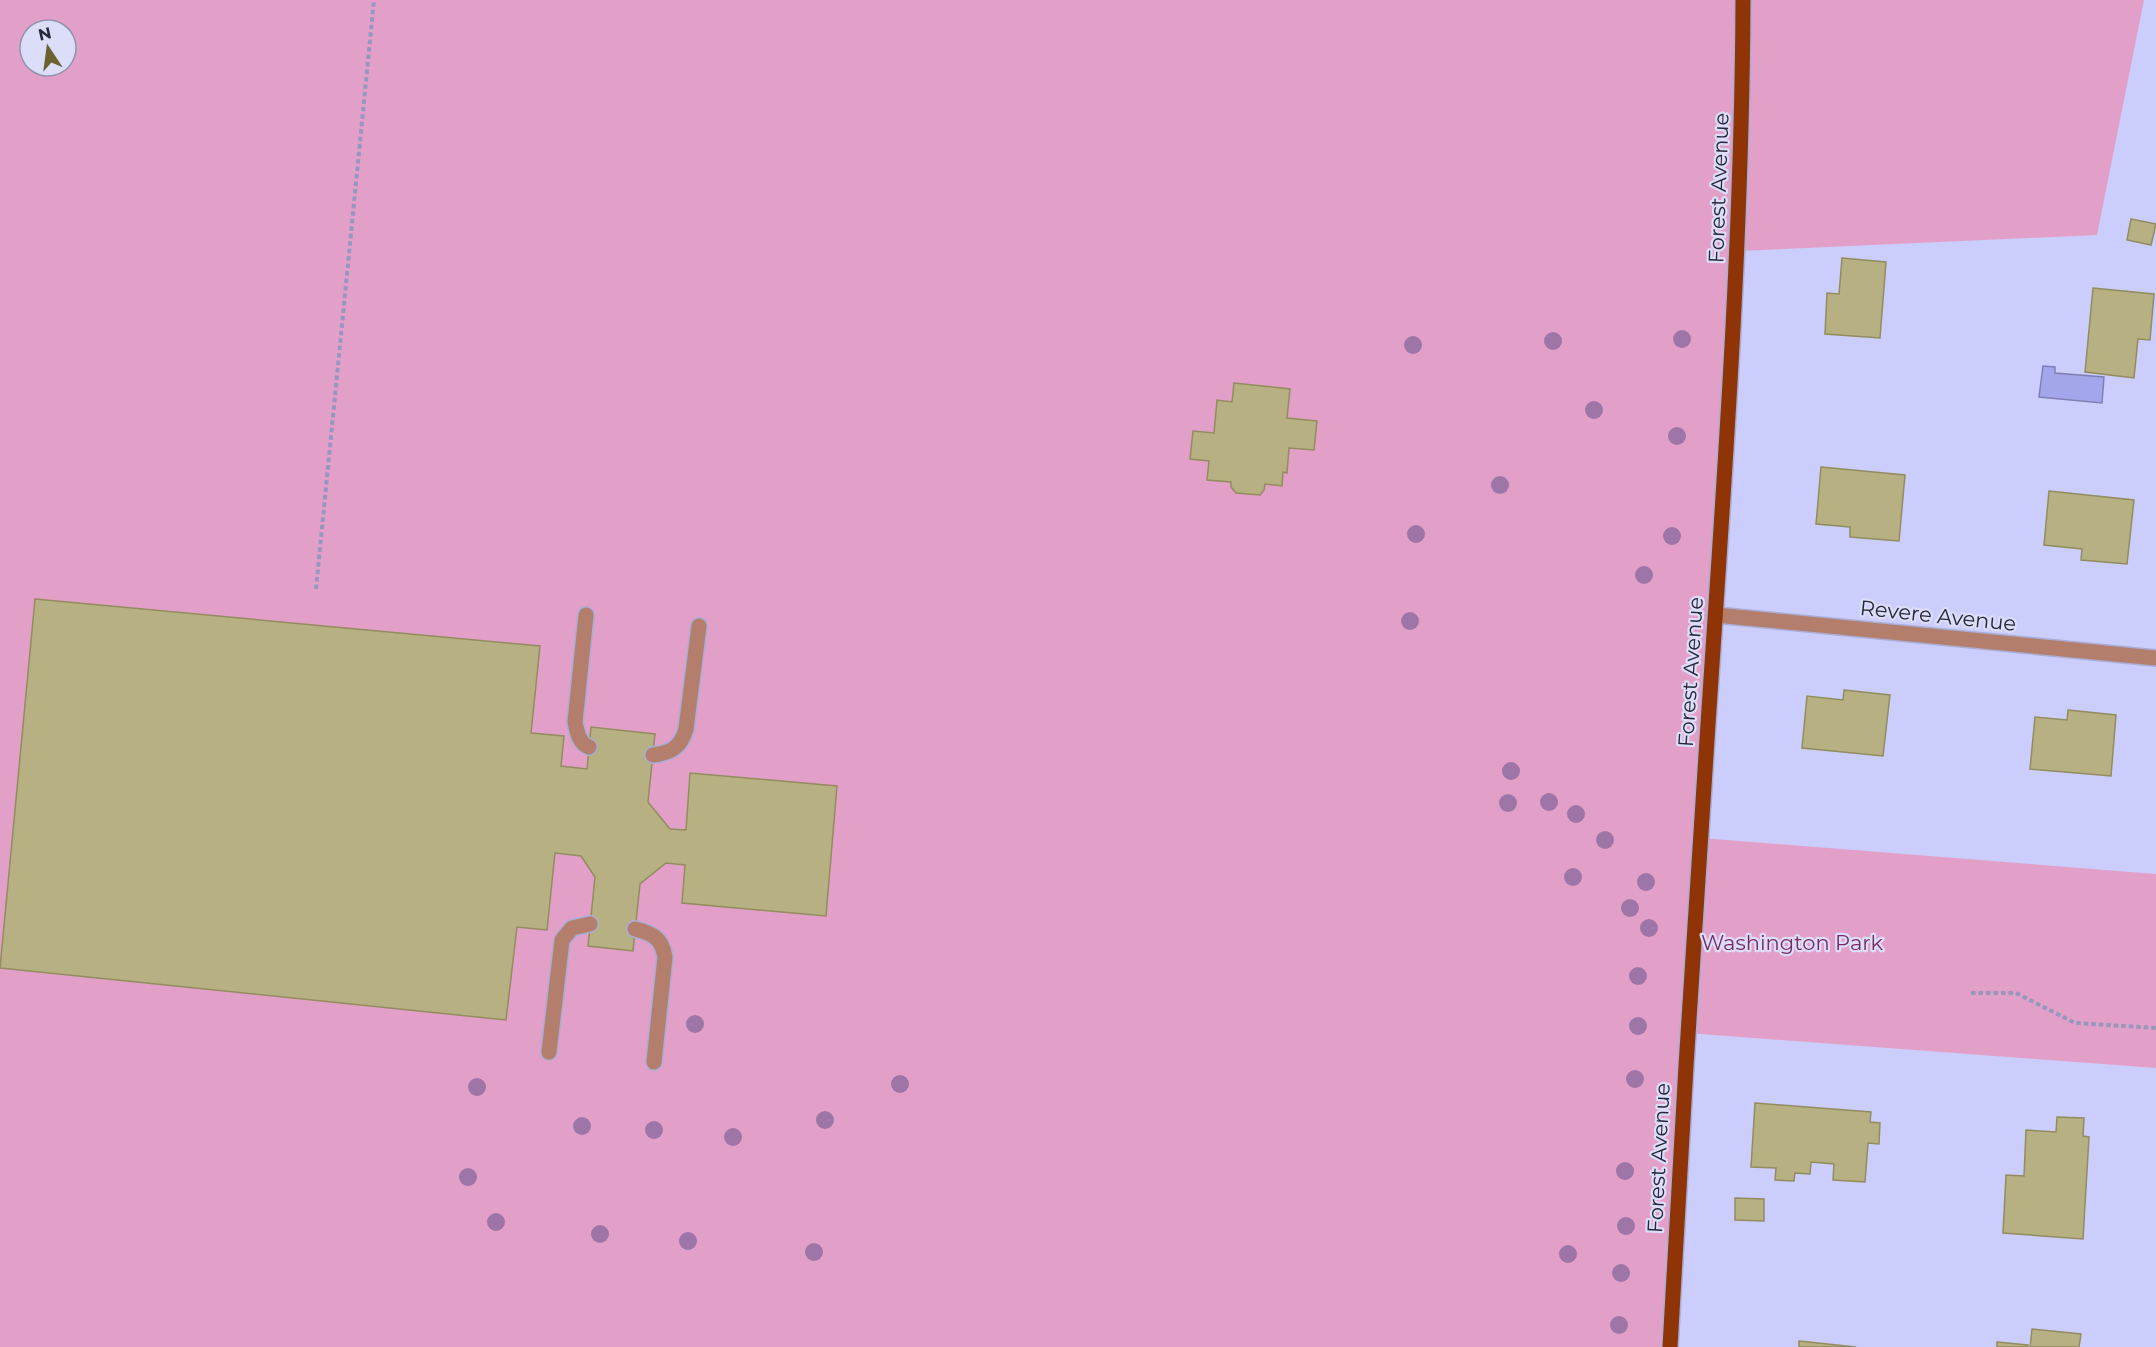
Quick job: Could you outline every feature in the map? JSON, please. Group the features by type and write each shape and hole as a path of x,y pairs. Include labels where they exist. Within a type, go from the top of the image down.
{"main road":[{"name":"Forest Avenue","path":"1670,1347 1686,1045 1737,272 1742,129 1743,0"}],"street":[{"path":"586,615 575,722 579,738 589,747"},
{"name":"Revere Avenue","path":"1716,615 2156,658"},
{"path":"653,755 672,751 683,740 699,626"},
{"path":"549,1052 562,940 572,928 590,924"},
{"path":"635,929 656,936 664,949 654,1062"}],"path":[{"path":"316,589 374,0"},
{"path":"1971,993 2016,993 2075,1023 2156,1028"}],"green space":[{"name":"Washington Park","path":"0,0 2144,0 2097,235 1738,251 1701,838 2156,874 2156,1068 1687,1033 1670,1347 0,1347"}],"water":[{"path":"2043,366 2055,367 2055,373 2104,377 2102,403 2039,397"}],"building":[{"path":"2131,219 2156,224 2151,245 2127,240"},
{"path":"1842,258 1886,262 1880,338 1825,334 1827,293 1839,294"},
{"path":"2093,288 2154,294 2150,340 2138,339 2134,378 2085,372"},
{"path":"1234,383 1290,389 1287,418 1317,421 1314,450 1289,448 1287,473 1283,472 1282,486 1265,484 1260,495 1236,493 1231,487 1231,482 1207,480 1209,461 1190,459 1193,431 1214,433 1217,400 1232,402"},
{"path":"1821,467 1905,475 1899,541 1850,537 1850,527 1816,524"},
{"path":"2049,491 2134,500 2127,564 2081,560 2082,549 2044,545"},
{"path":"35,599 540,646 531,733 564,736 561,766 587,769 591,727 655,734 648,802 670,829 686,830 690,773 837,786 826,916 682,903 685,865 666,863 640,884 633,951 588,946 595,877 581,856 555,853 547,930 517,927 506,1020 0,968"},
{"path":"1844,690 1890,695 1883,756 1802,748 1807,696 1843,700"},
{"path":"2068,710 2116,715 2111,776 2030,769 2035,717 2067,720"},
{"path":"1755,1103 1871,1112 1870,1122 1880,1123 1879,1144 1868,1143 1865,1182 1833,1180 1834,1164 1811,1162 1810,1174 1795,1173 1794,1181 1775,1180 1776,1168 1751,1167"},
{"path":"2057,1117 2084,1118 2083,1136 2089,1137 2083,1239 2003,1233 2006,1175 2024,1176 2026,1130 2056,1132"},
{"path":"1735,1198 1764,1199 1764,1221 1735,1220"},
{"path":"2032,1329 2081,1334 2079,1347 2030,1347"},
{"path":"1799,1341 1856,1347 1799,1347"},
{"path":"1997,1342 2028,1345 2028,1347 1997,1347"}]}
